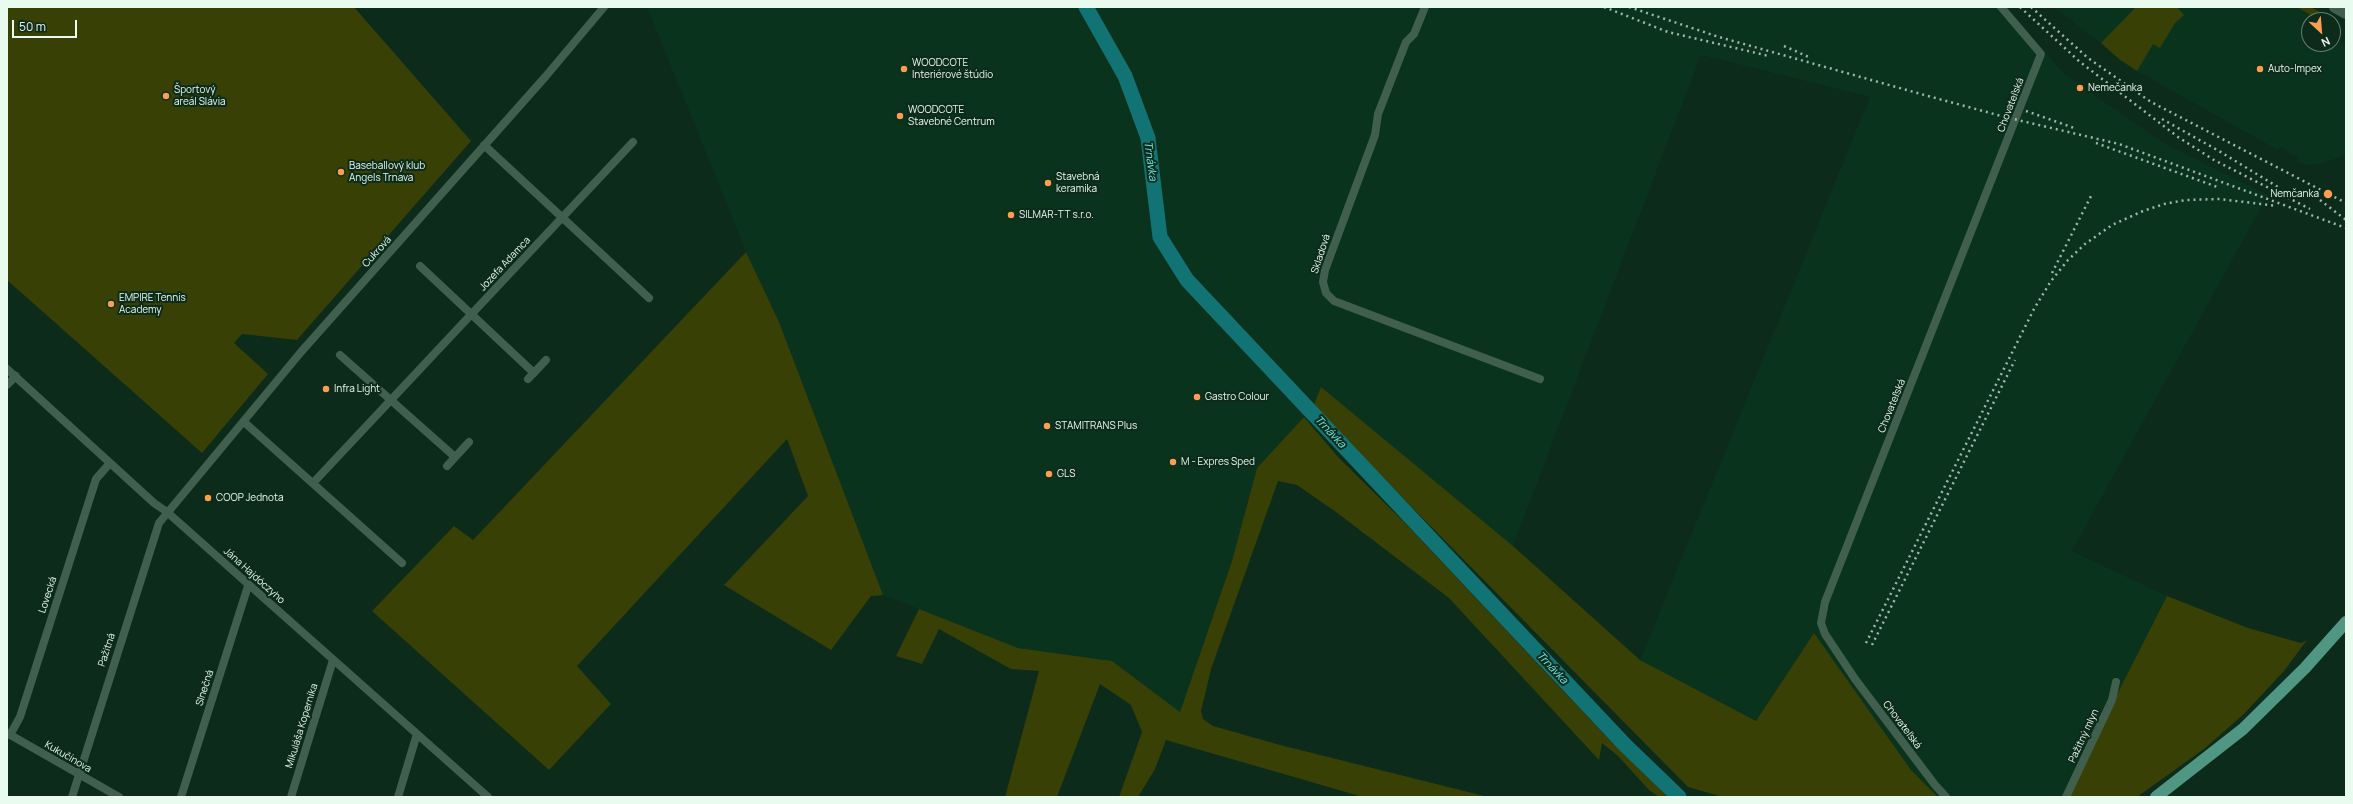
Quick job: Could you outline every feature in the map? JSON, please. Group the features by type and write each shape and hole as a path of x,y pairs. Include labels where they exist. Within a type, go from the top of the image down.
{"main road":[{"path":"2335,7 2346,13"},
{"path":"2156,797 2243,729 2305,668 2346,622"}],"street":[{"name":"Cukrová","path":"167,512 315,336 604,7"},
{"name":"Skladová","path":"1425,7 1414,34 1406,42 1378,114 1375,135 1325,270 1323,282 1326,293 1334,301 1540,379"},
{"name":"Chovateľská","path":"1946,797 1935,786 1855,679 1825,634 1821,623 1824,602 2041,54 2001,7"},
{"name":"Jozefa Adamca","path":"313,483 633,142"},
{"path":"484,145 649,298"},
{"path":"420,266 471,314 531,376 546,360"},
{"path":"340,355 455,457"},
{"name":"Jána Hajdóczyho","path":"7,369 154,503 167,512 248,586 488,797"},
{"path":"7,385 16,376"},
{"path":"244,422 402,563"},
{"path":"447,466 469,442"},
{"name":"Lovecká","path":"8,734 20,717 96,479 110,463"},
{"name":"Pažitná","path":"72,797 159,523 167,512"},
{"name":"Slnečná","path":"181,797 248,586"},
{"name":"Mikuláša Koperníka","path":"291,797 333,660"},
{"name":"Pažitný mlyn","path":"2066,797 2112,700 2116,682"},
{"name":"Kukučínova","path":"8,734 119,797"},
{"path":"398,797 417,734"}],"shaded area":[{"path":"7,7 354,7 471,141 297,340 242,334 234,343 268,374 202,453 7,280"},
{"path":"647,7 2007,7 2064,74 2164,143 2268,195 2072,551 2167,596 2065,797 1938,797 1911,770 1814,633 1756,721 1640,660 1870,97 1701,55 1513,546 1321,388 1313,407 1257,468 1232,561 1180,712 1112,661 1018,648 883,595 779,322 746,252"},
{"path":"2054,7 2311,7 2320,12 2301,12 2301,52 2341,52 2341,42 2344,44 2346,43 2346,155 2320,164 2305,165 2298,161 2299,158 2280,147 2278,150 2137,71"},
{"path":"2136,7 2177,7 2184,15 2175,23 2160,48 2153,44 2137,71 2119,59 2101,43"},
{"path":"2297,7 2311,7 2320,12 2306,12"},
{"path":"746,252 779,322 883,595 871,596 831,650 724,585 808,496 787,439 577,666 611,704 549,770 372,611 454,526 473,540"},
{"path":"1321,387 1513,546 1640,660 1756,721 1814,633 1911,770 1938,797 1723,797 1688,787 1313,407"},
{"path":"1304,417 1339,458 1406,524 1603,733 1668,797 1659,797 1649,790 1618,756 1602,743 1599,760 1449,598 1336,512 1297,485 1278,481 1211,669 1201,711 1203,719 1213,726 1280,745 1488,797 1363,797 1166,740 1155,769 1138,797 1119,797 1142,732 1131,705 1100,684 1057,797 1005,797 1039,671 1011,669 939,629 922,664 896,656 919,609 1018,648 1112,661 1180,712 1232,561 1257,468"},
{"path":"2167,596 2248,628 2301,643 2307,640 2284,671 2244,714 2204,749 2137,797 2065,797"}],"waterway":[{"name":"Trnávka","path":"1086,7 1125,76 1148,138 1160,237 1187,280 1625,745 1679,797"}],"railway":[{"path":"1604,7 1668,32 1769,56"},
{"path":"1629,7 1719,37 1928,96 2005,117 2119,144 2346,228"},
{"path":"2020,7 2080,62 2178,137 2214,160 2310,209"},
{"path":"2031,7 2088,58 2151,102 2346,203"},
{"path":"1784,46 1811,58"},
{"path":"2026,111 2074,128"},
{"path":"2162,119 2219,151 2278,187"},
{"path":"2096,143 2220,188"},
{"path":"2052,273 2091,196"},
{"path":"1866,643 2034,309 2051,281 2068,260 2085,244 2112,225 2143,211 2164,204 2186,200 2220,199 2277,206"},
{"path":"2320,200 2346,220"},
{"path":"1872,645 2015,360"}],"place":[{"name":"WOODCOTE Interiérové štúdio","path":"904,69"},
{"name":"Auto-Impex","path":"2260,69"},
{"name":"Nemečanka","path":"2080,88"},
{"name":"Športový areál Slávia","path":"166,96"},
{"name":"WOODCOTE Stavebné Centrum","path":"900,116"},
{"name":"Baseballový klub Angels Trnava","path":"341,172"},
{"name":"Stavebná keramika","path":"1048,183"},
{"name":"Nemčanka","path":"2328,194"},
{"name":"SILMAR-TT s.r.o.","path":"1011,215"},
{"name":"EMPIRE Tennis Academy","path":"111,304"},
{"name":"Infra Light","path":"326,389"},
{"name":"Gastro Colour","path":"1197,397"},
{"name":"STAMITRANS Plus","path":"1047,426"},
{"name":"M - Expres Sped","path":"1173,462"},
{"name":"GLS","path":"1049,474"},
{"name":"COOP Jednota","path":"208,498"}]}
